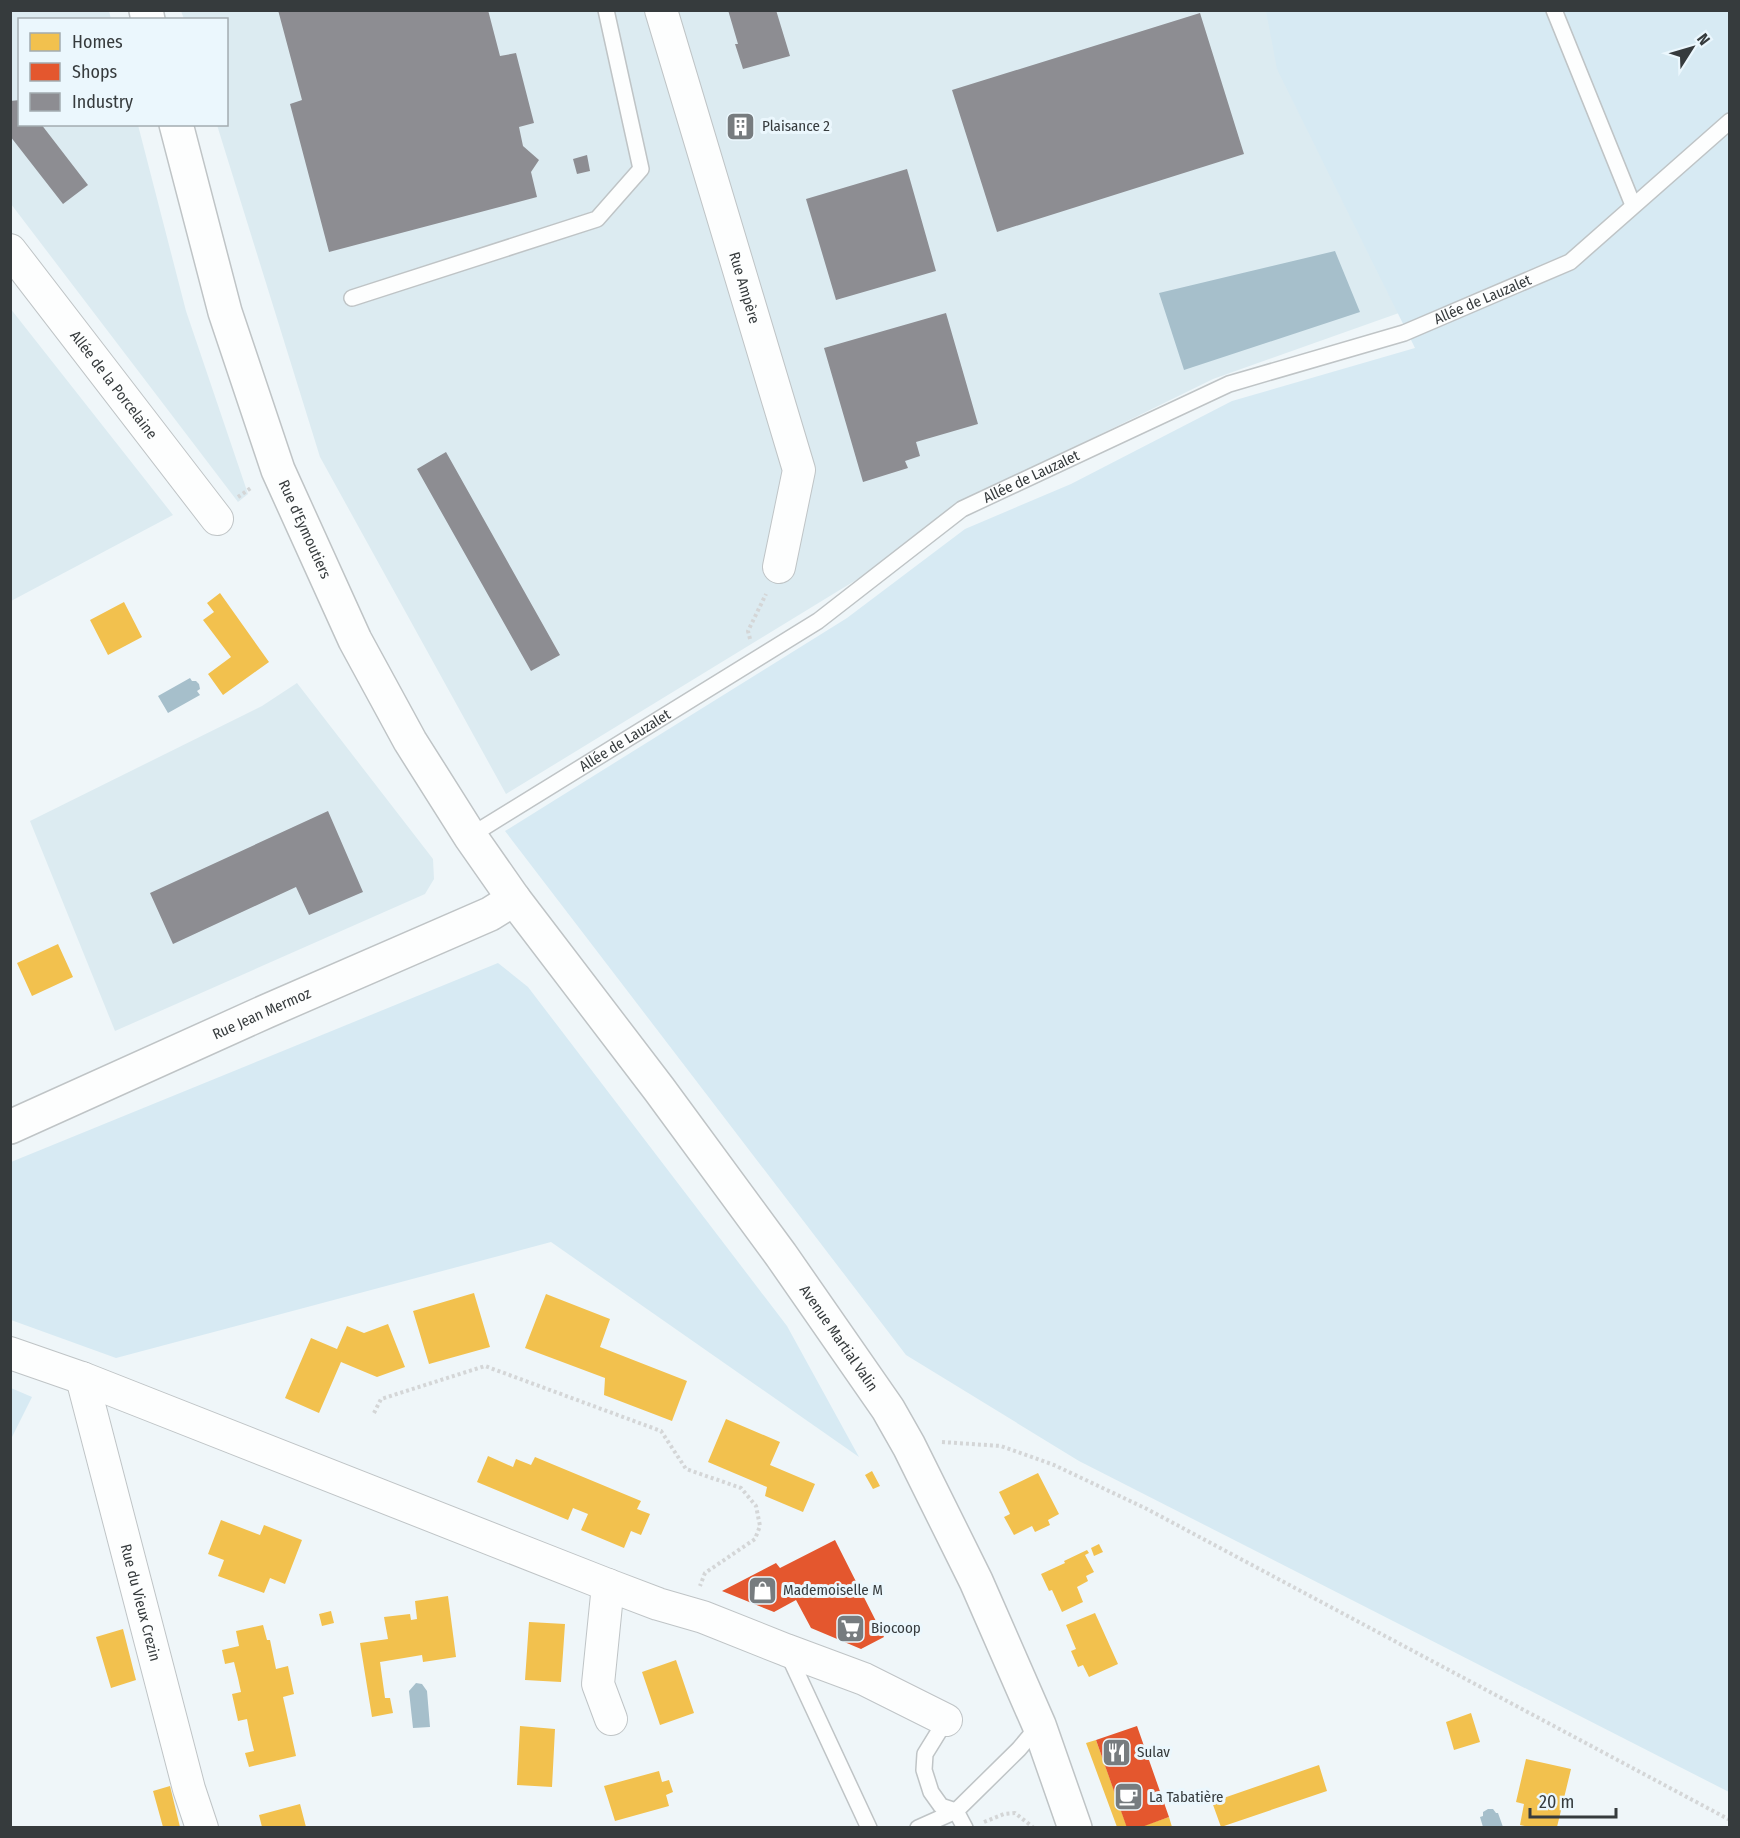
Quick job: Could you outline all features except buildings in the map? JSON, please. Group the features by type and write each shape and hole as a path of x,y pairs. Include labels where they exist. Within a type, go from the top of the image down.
{"main road":[{"name":"Rue d'Eymoutiers","path":"177,126 225,312 278,470 355,640 410,741 470,836 514,899"},
{"name":"Rue Jean Mermoz","path":"10,1127 490,914 514,899"},
{"name":"Avenue Martial Valin","path":"514,899 652,1079 781,1255 888,1409 909,1446 976,1581 1039,1725 1075,1827"}],"street":[{"name":"Rue Ampère","path":"661,10 799,470 779,567"},
{"name":"Allée de la Porcelaine","path":"10,250 215,516"},
{"path":"10,1353 82,1378 608,1586 703,1617 864,1679 946,1720"},
{"name":"Rue du Vieux Crezin","path":"82,1378 189,1789 202,1827"},
{"path":"608,1586 598,1684 610,1719"}],"lane":[{"path":"352,298 597,219 641,169 606,10"},
{"path":"1554,10 1633,205"},
{"name":"Allée de Lauzalet","path":"470,836 818,621 962,509 1229,384 1404,333 1569,262 1730,121"},
{"path":"786,1650 869,1827"},
{"path":"946,1720 925,1754 924,1770 931,1792 941,1806 956,1811 972,1826"},
{"path":"918,1827 956,1811 1019,1749 1039,1725"}],"path":[{"path":"215,516 278,470"},
{"path":"755,660 748,631 779,567"},
{"path":"374,1413 381,1399 485,1366 661,1431 686,1469 741,1488 756,1506 760,1526 755,1539 705,1573 700,1588 707,1598 703,1617"},
{"path":"909,1446 948,1442 1001,1446 1054,1465 1147,1509 1730,1820"},
{"path":"972,1826 1004,1814 1015,1813 1034,1827"}],"shaded area":[{"path":"11,11 109,11 111,18 18,18 18,126 138,126 186,311 248,494 238,502 11,204"},
{"path":"181,11 1291,11 1413,308 1213,379 950,508 861,577 506,794 320,457 217,126 228,126 228,18 184,18"},
{"path":"1266,11 1729,11 1729,1792 1079,1461 906,1355 505,831 847,618 965,529 1071,484 1232,401 1415,348 1277,69"},
{"path":"10,308 173,515 11,601 10,601"},
{"path":"297,683 433,859 434,879 425,894 115,1031 30,821 262,706"},
{"path":"498,963 528,987 787,1326 859,1457 551,1242 116,1358 11,1320 11,1162"},
{"path":"11,1388 32,1397 11,1439"}],"water":[{"path":"1335,251 1360,312 1184,370 1159,293"},
{"path":"190,678 199,684 200,689 197,691 200,695 168,713 158,696"},
{"path":"416,1683 422,1684 427,1691 430,1727 413,1728 409,1691"},
{"path":"1488,1809 1493,1809 1498,1813 1503,1827 1483,1827 1480,1817"}],"place":[{"name":"Plaisance 2","path":"741,126"},
{"name":"Mademoiselle M","path":"762,1590"},
{"name":"Biocoop","path":"850,1628"},
{"name":"Sulav","path":"1116,1752"},
{"name":"La Tabatière","path":"1128,1797"}]}
